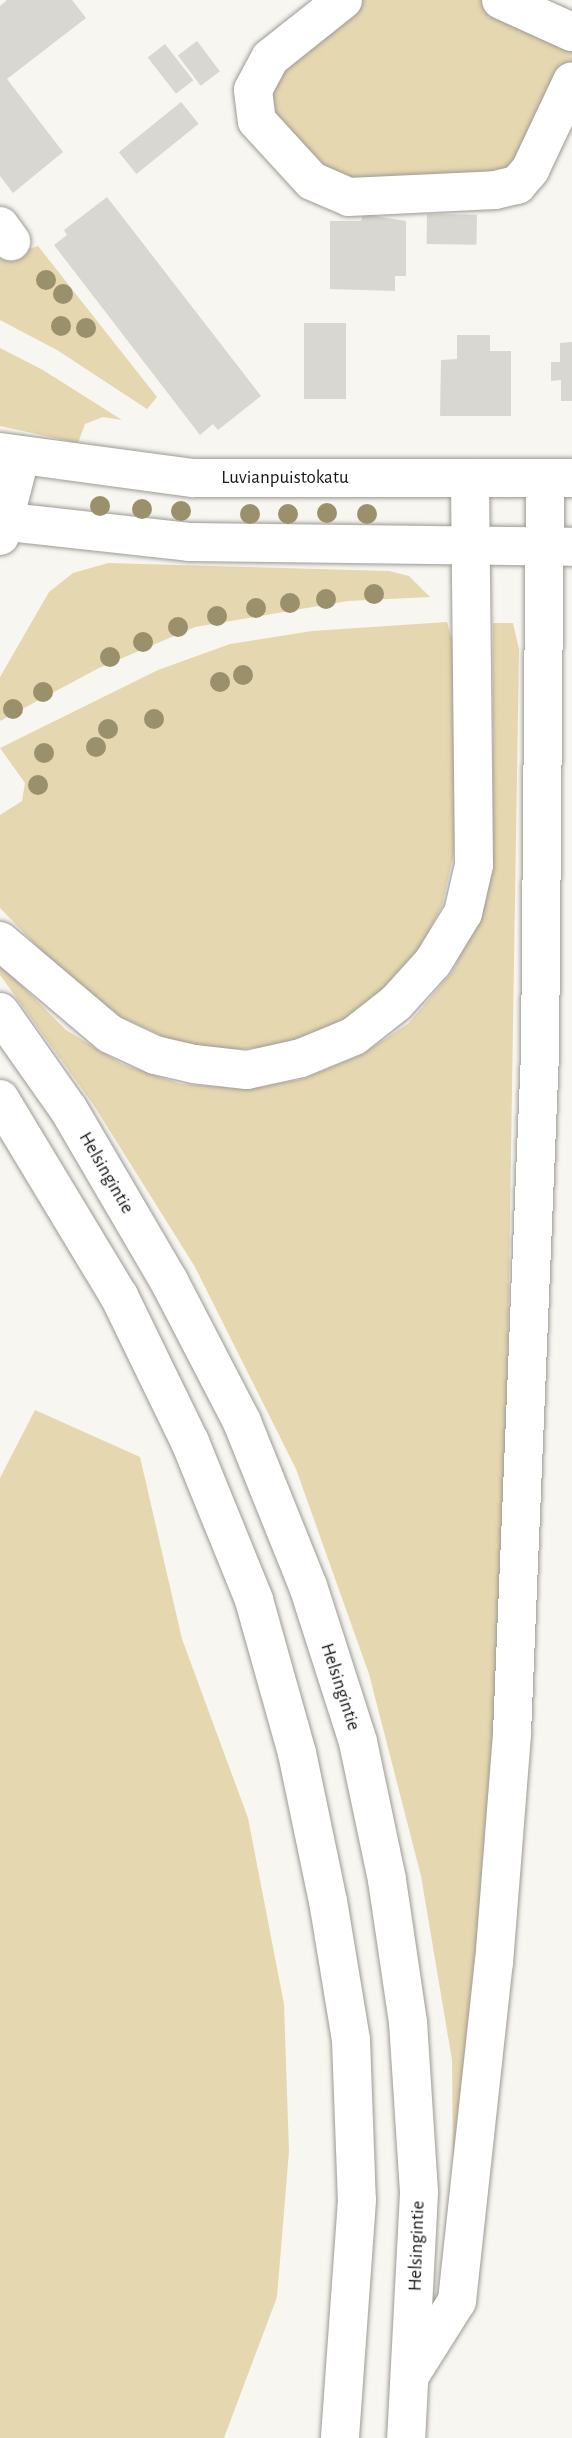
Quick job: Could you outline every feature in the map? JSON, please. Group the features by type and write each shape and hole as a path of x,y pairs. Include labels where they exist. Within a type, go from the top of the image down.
{"main road":[{"path":"343,0 270,58 253,90 257,121 312,181 349,197 495,190 517,185 530,170 572,81"},
{"path":"501,0 572,32"},
{"path":"10,455 1,527 189,542 560,547"},
{"name":"Luvianpuistokatu","path":"10,455 193,478 559,478"},
{"path":"0,942 110,1034 155,1055 194,1064 247,1070 301,1058 354,1036 396,1003 433,962 463,913 474,865 477,828 470,478"},
{"path":"411,2374 457,2301 494,1963 512,1733 560,547 559,478"},
{"name":"Helsingintie","path":"0,1012 69,1110 169,1281 242,1422 308,1586 358,1742 387,1880 408,2022 419,2193 406,2438"},
{"path":"0,1099 119,1296 190,1442 254,1600 297,1753 328,1901 351,2040 357,2200 340,2438"}],"shaded area":[{"path":"343,0 501,0 572,32 572,81 530,170 349,197 257,121 270,58"},
{"path":"38,246 157,397 147,409 57,350 0,320 0,252 17,253"},
{"path":"0,348 43,370 122,420 103,417 85,424 78,443 0,426"},
{"path":"108,563 389,571 409,576 430,597 348,601 195,627 97,669 0,721 0,677 49,592 73,573"},
{"path":"447,622 458,658 456,844 442,906 415,957 380,997 334,1027 286,1045 231,1050 180,1044 119,1016 67,977 0,908 0,815 22,801 25,783 0,748 158,670 230,644 312,631"},
{"path":"493,623 513,623 519,649 505,1530 487,1829 458,2160 453,2160 452,2060 421,1876 369,1674 296,1469 195,1267 93,1104 0,975 0,964 66,1030 122,1064 181,1084 249,1089 302,1079 361,1055 409,1023 452,972 482,912 493,856"},
{"path":"35,1410 140,1457 182,1639 248,1818 284,2004 289,2151 277,2297 224,2438 0,2438 0,1478"}],"building":[{"path":"7,0 72,0 86,18 7,79 63,152 13,193 0,176 0,6"},
{"path":"197,41 220,71 201,86 178,55"},
{"path":"165,44 193,80 176,94 148,58"},
{"path":"181,102 199,124 136,174 119,152"},
{"path":"107,197 261,396 218,430 213,424 200,435 54,245 67,235 64,230"},
{"path":"363,214 406,221 406,276 395,276 395,291 330,289 330,221 361,221"},
{"path":"427,214 477,215 476,245 426,244"},
{"path":"304,323 346,323 346,399 304,399"},
{"path":"457,335 490,335 490,351 511,351 511,416 440,416 441,360 457,359"},
{"path":"572,342 572,401 561,401 561,380 551,381 551,362 560,362 560,343"}]}
